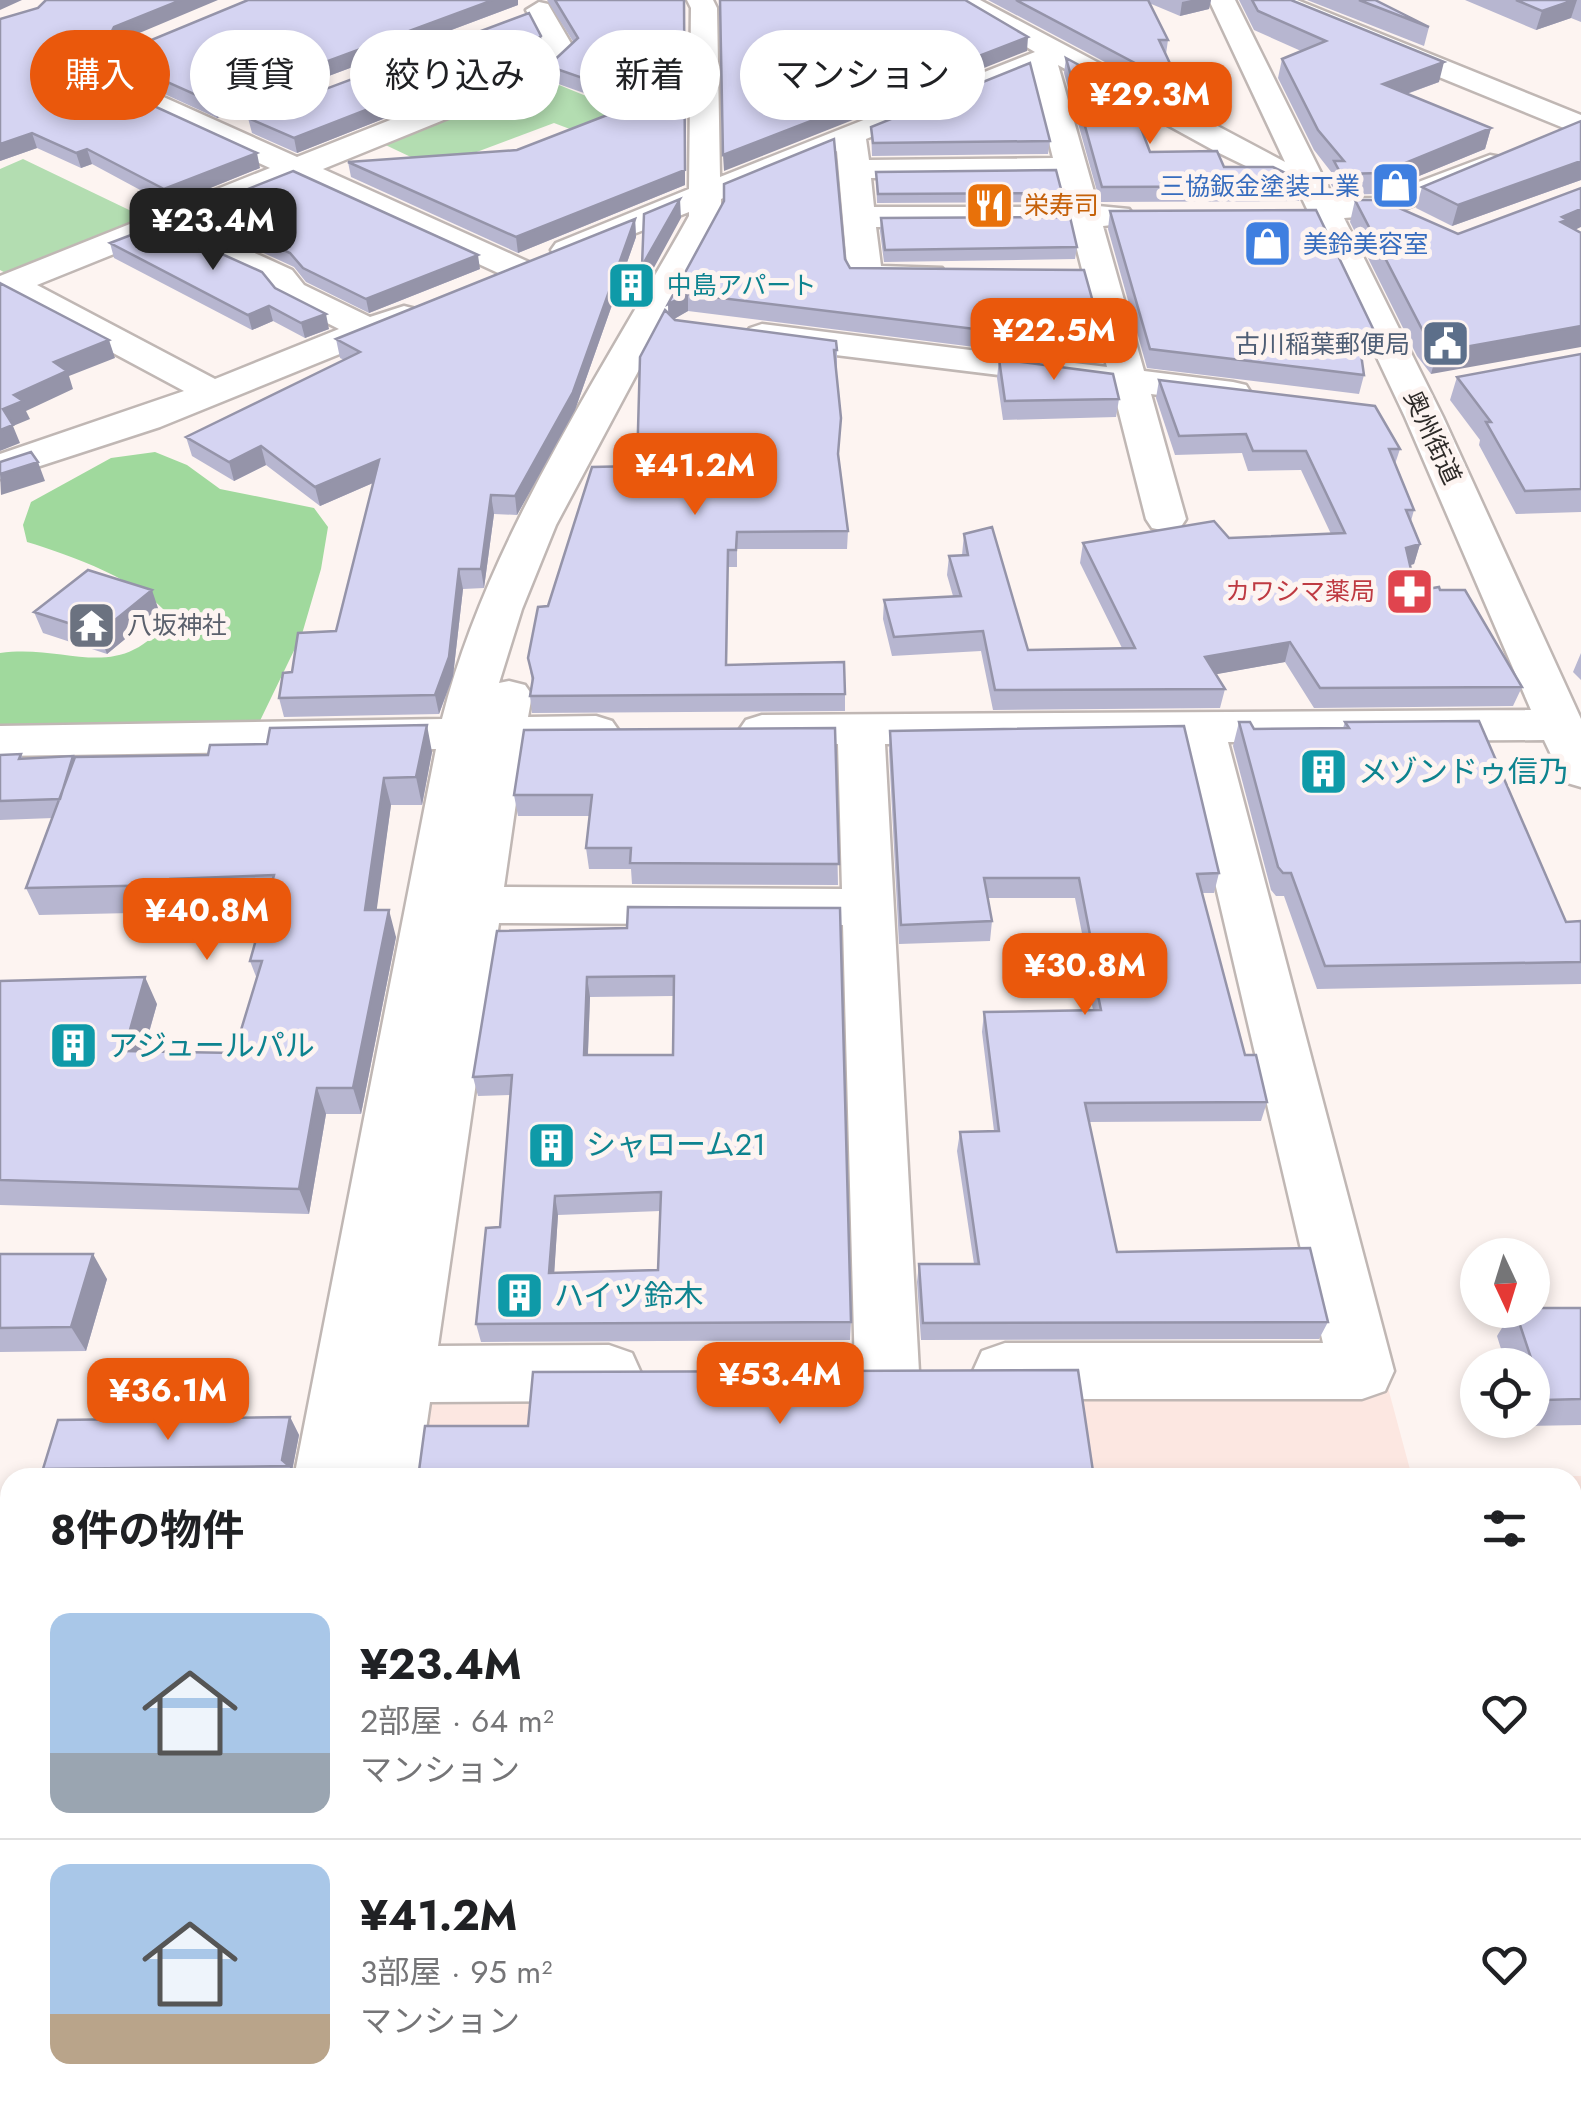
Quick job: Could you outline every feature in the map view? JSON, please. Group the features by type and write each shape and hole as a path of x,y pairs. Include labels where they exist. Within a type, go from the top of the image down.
{"street":[{"path":"700,0 704,8 719,190"},
{"path":"329,1468 484,732 501,609 536,525 719,190 728,6 723,0"},
{"path":"961,0 1050,58 1257,162 1322,203"},
{"name":"奥州街道","path":"1222,0 1418,402 1572,745"},
{"path":"1274,0 1579,124"},
{"path":"4,286 544,69 559,59 562,52 531,9"},
{"path":"468,290 1050,58"},
{"path":"1050,58 1070,167 1166,519"},
{"path":"170,110 518,270"},
{"path":"217,132 250,120"},
{"path":"1381,208 1579,124"},
{"path":"851,135 866,276 962,274"},
{"path":"854,169 1070,167"},
{"path":"1289,214 1322,203 1381,208 1416,225"},
{"path":"860,217 1158,216"},
{"path":"161,223 280,277 292,292 368,330"},
{"path":"1059,273 1098,273"},
{"path":"4,286 213,392"},
{"path":"0,467 213,392 435,304"},
{"path":"726,330 1275,398"},
{"path":"721,730 1201,728 1572,745"},
{"path":"828,1372 1362,1370 1201,728"},
{"path":"861,730 887,1372"},
{"path":"0,741 641,731"},
{"path":"388,1468 475,906 484,732"},
{"path":"475,906 868,907"},
{"path":"402,1374 654,1373"}],"shaded area":[{"path":"1387,1384 1410,1468 404,1468 416,1390"}],"green space":[{"path":"560,85 580,94 580,120 645,120 677,133 628,151 554,123 434,168 375,140 426,120 560,120"},
{"path":"23,159 150,220 11,276 0,270 0,169"},
{"path":"155,452 187,465 220,489 314,508 328,527 321,569 302,634 256,729 0,733 0,653 112,657 132,651 151,638 170,617 124,581 27,542 23,525 31,502 111,458"}],"building":[{"path":"46,0 181,0 112,30 30,30 30,120 170,120 170,113 257,153 164,189 87,149 76,153 32,133 0,144 0,19 38,8"},
{"path":"248,0 493,0 412,30 350,30 350,53 330,60 330,30 190,30 190,92 170,83 170,32"},
{"path":"555,0 684,0 684,30 580,30 580,77 560,70 560,55 578,38"},
{"path":"720,0 965,0 1028,37 985,54 985,30 740,30 740,120 813,120 723,155"},
{"path":"1016,0 1148,0 1168,40 1159,40 1174,72 1152,72"},
{"path":"1252,0 1291,0 1444,62 1383,84 1491,128 1381,173 1341,174 1334,161 1344,161 1318,130 1282,59 1326,41 1258,11"},
{"path":"1359,0 1375,0 1429,27"},
{"path":"1516,0 1574,0 1542,11"},
{"path":"529,13 538,30 484,30"},
{"path":"1066,58 1127,91 1150,152 1217,151 1224,167 1273,167 1300,180 1303,186 1102,187"},
{"path":"1030,63 1050,141 873,143 871,127 888,120 985,120 985,81"},
{"path":"350,80 350,116 294,138 253,120 330,120 330,87"},
{"path":"594,120 685,120 685,170 516,237 348,162 517,150"},
{"path":"1581,121 1581,161 1458,205 1422,187"},
{"path":"834,139 845,259 850,268 1084,270 1105,345 688,294 668,304 724,201 724,184"},
{"path":"1056,170 1062,193 878,194 876,172"},
{"path":"293,171 478,255 366,299 303,268 290,253 195,210"},
{"path":"1581,188 1581,209 1562,217 1567,220 1561,222 1581,233 1581,326 1437,352 1355,200 1381,200 1458,234"},
{"path":"680,199 642,266 644,214"},
{"path":"1316,210 1378,339 1359,340 1364,375 1150,349 1110,211"},
{"path":"1070,217 1077,247 885,250 881,218"},
{"path":"635,219 573,392 515,496 491,495 481,569 459,569 449,657 435,695 279,698 283,673 292,672 298,633 336,631 379,460 315,487 261,446 229,462 186,437 360,352 336,339"},
{"path":"157,225 262,272 275,288 326,314 301,323 269,306 248,315 110,243"},
{"path":"0,283 109,340 54,362 67,371 14,395 23,401 3,409 13,425 0,430"},
{"path":"665,310 675,320 836,341 841,418 838,454 848,531 737,532 736,550 728,550 726,665 844,662 845,694 530,696 533,678 528,658 538,607 548,606 592,467 637,466 640,357"},
{"path":"1581,354 1581,489 1525,491 1486,422 1491,422 1457,377"},
{"path":"999,359 1113,374 1119,399 1005,401"},
{"path":"1159,380 1375,406 1400,449 1389,449 1414,510 1406,510 1420,544 1406,548 1416,591 1439,587 1465,590 1522,687 1320,688 1290,642 1205,657 1225,689 995,690 983,631 894,637 884,600 961,596 949,556 968,555 964,534 992,527 1028,650 1135,648 1083,543 1214,521 1229,538 1345,533 1306,451 1253,451 1246,434 1179,436"},
{"path":"31,452 38,462 0,474 0,462"},
{"path":"88,570 152,590 99,633 34,612"},
{"path":"1479,721 1566,922 1581,921 1581,962 1325,966 1291,873 1283,873 1278,867 1239,722 1250,722 1254,729 1349,728 1345,722"},
{"path":"427,725 416,777 384,778 365,910 389,910 353,1088 317,1088 299,1189 0,1180 0,981 145,977 124,1051 234,1053 262,961 250,961 274,875 170,879 169,885 26,888 75,757 208,755 210,745 267,744 270,728"},
{"path":"1184,726 1219,873 1197,874 1245,1055 1256,1055 1267,1102 1085,1103 1117,1252 1310,1248 1328,1322 923,1323 919,1264 979,1264 960,1132 999,1131 984,1012 1101,1010 1079,878 984,878 992,921 901,925 890,731"},
{"path":"835,728 839,864 630,863 631,848 586,848 592,795 514,795 524,730"},
{"path":"21,754 19,759 73,756 60,799 0,801 0,755"},
{"path":"628,907 840,908 851,1322 476,1324 486,1228 500,1227 512,1075 473,1077 497,931 627,928","holes":["674,976 673,1055 584,1055 587,977","661,1192 658,1270 549,1273 555,1196"]},
{"path":"0,1254 93,1254 71,1327 0,1328"},
{"path":"1550,1308 1581,1308 1581,1399 1550,1400 1550,1348 1528,1348 1521,1328 1550,1328"},
{"path":"1078,1370 1093,1468 419,1468 425,1426 528,1426 533,1372"},
{"path":"290,1417 282,1460 289,1466 43,1468 58,1420"}],"place":[{"name":"三協鈑金塗装工業","path":"1395,186"},
{"name":"栄寿司","path":"989,205"},
{"name":"美鈴美容室","path":"1268,244"},
{"name":"中島アパート","path":"632,285"},
{"name":"古川稲葉郵便局","path":"1445,344"},
{"name":"カワシマ薬局","path":"1410,591"},
{"name":"八坂神社","path":"92,625"},
{"name":"メゾンドゥ信乃","path":"1323,772"},
{"name":"アジュールパル","path":"73,1046"},
{"name":"シャローム21","path":"551,1145"},
{"name":"ハイツ鈴木","path":"519,1296"}]}
